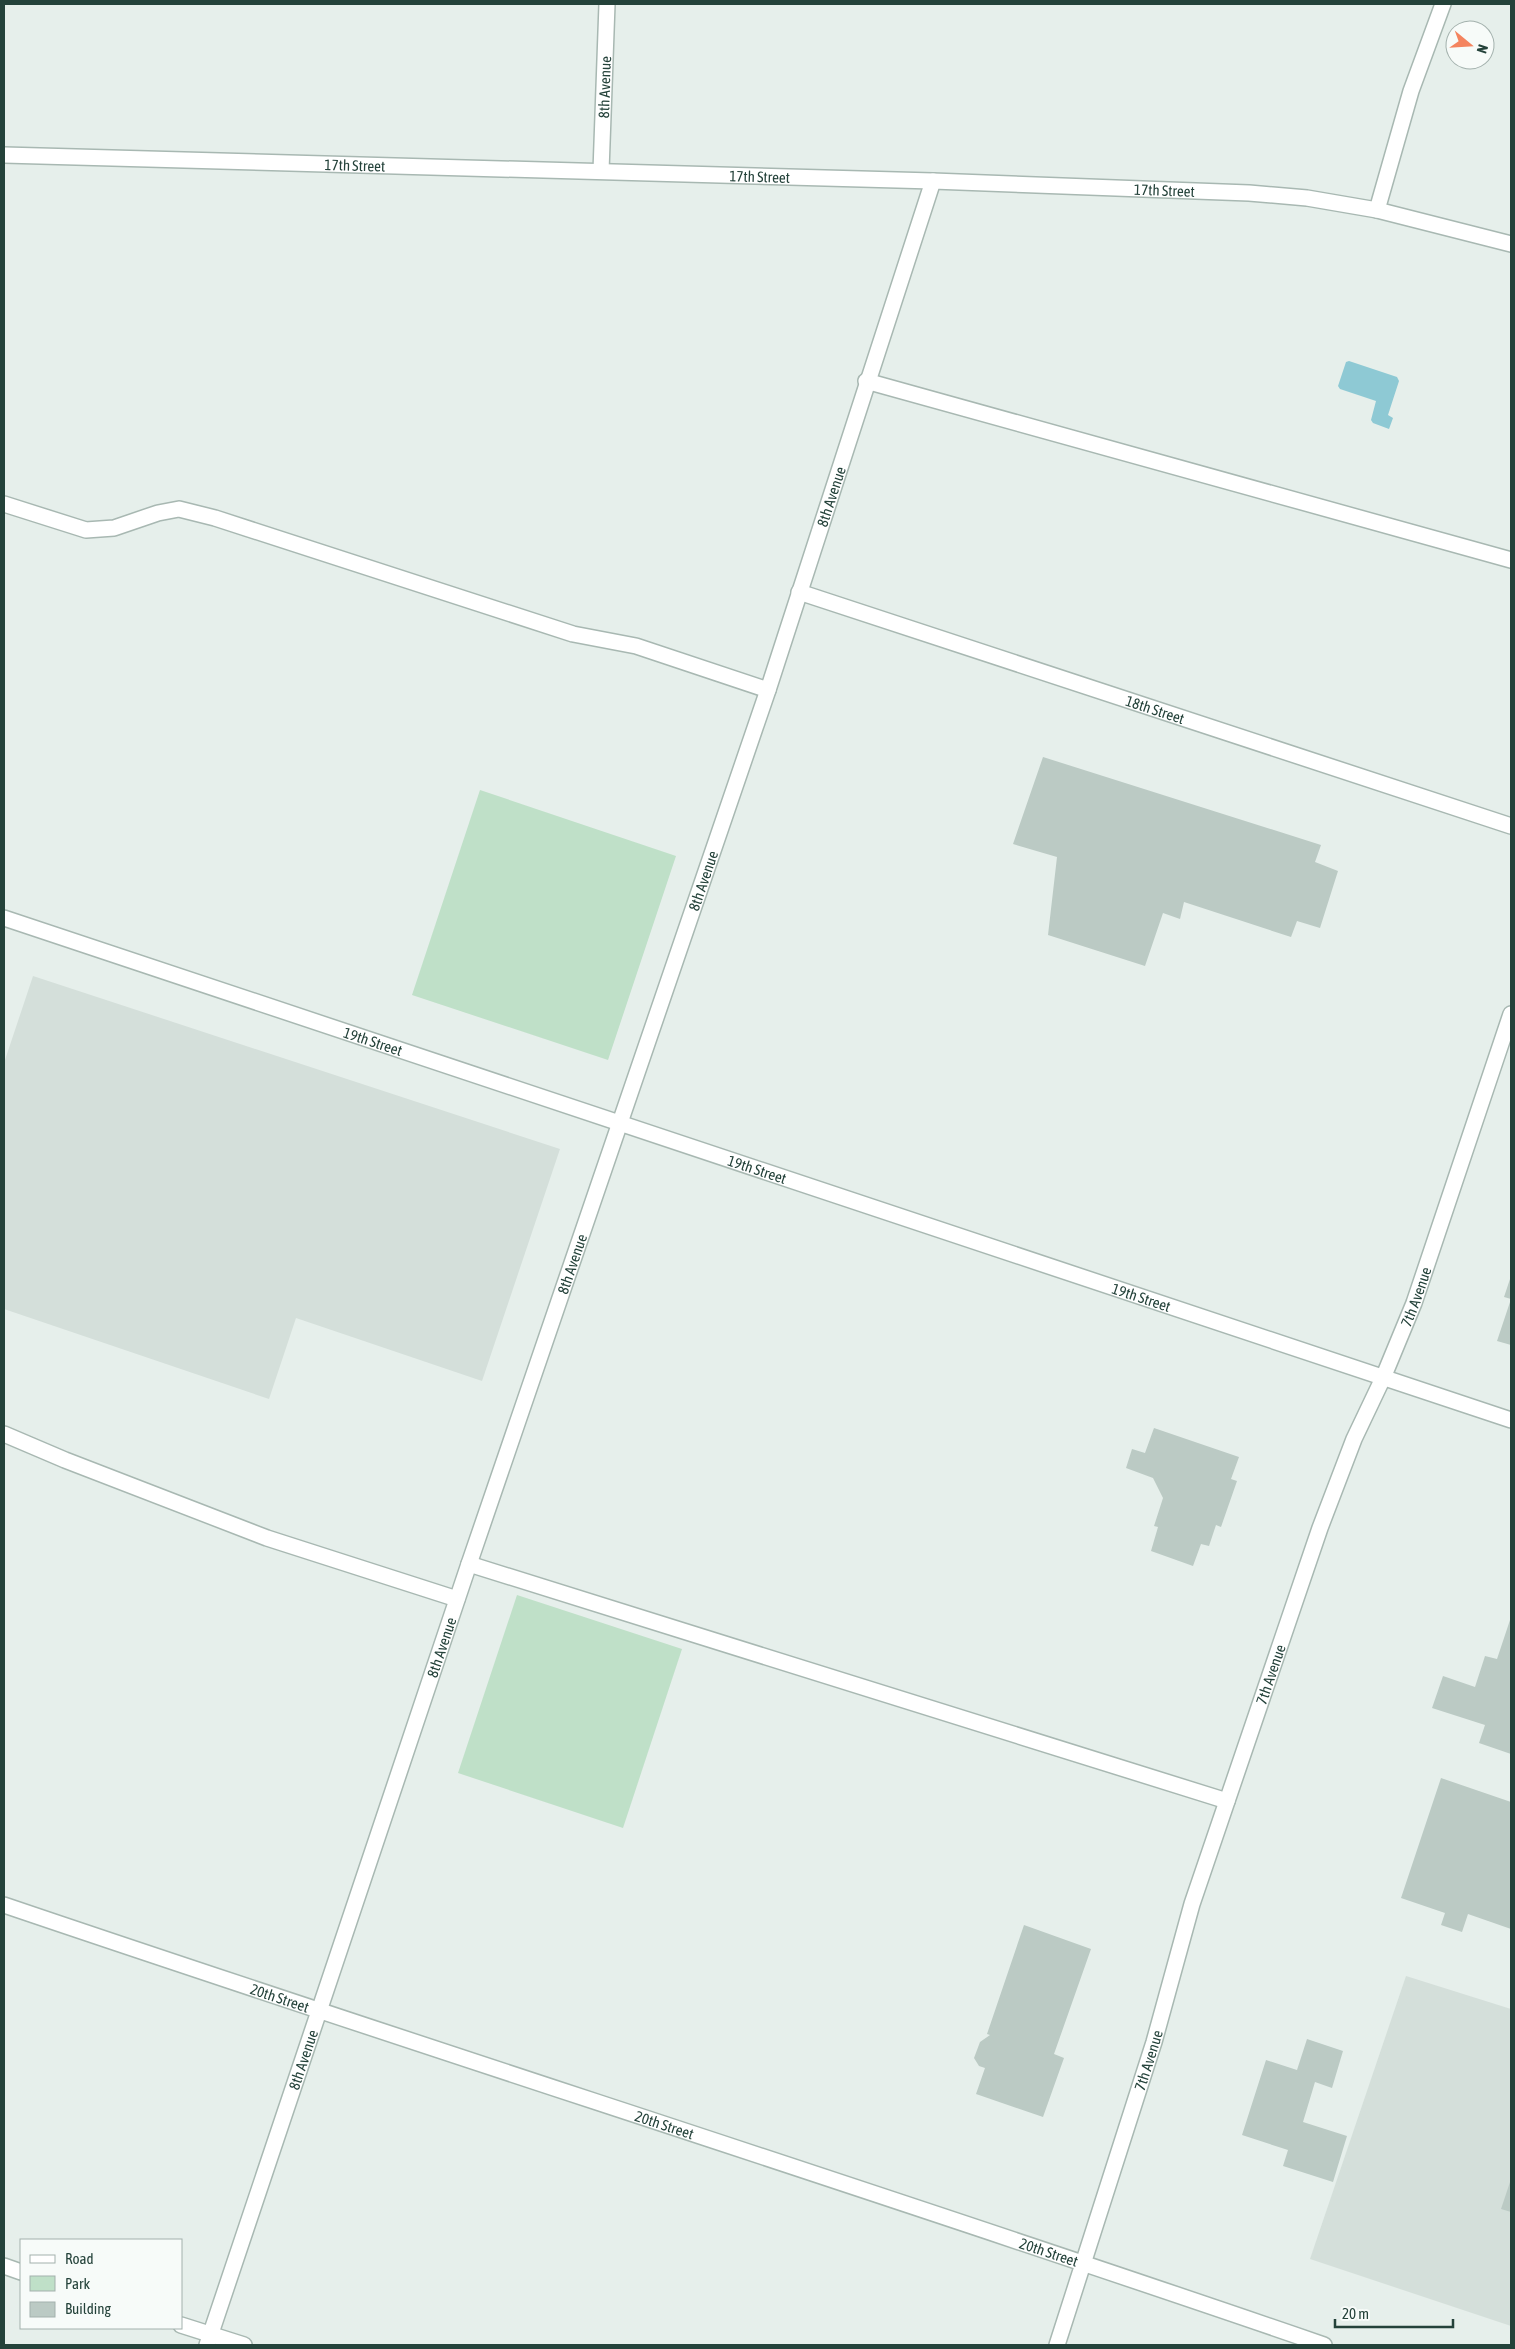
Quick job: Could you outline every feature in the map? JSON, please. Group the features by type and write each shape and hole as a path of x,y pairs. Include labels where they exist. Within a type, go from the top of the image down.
{"street":[{"name":"8th Avenue","path":"601,171 607,4"},
{"path":"1377,210 1411,91 1443,4"},
{"name":"17th Street","path":"4,155 932,181 1249,193 1307,198 1377,210 1511,244"},
{"name":"8th Avenue","path":"209,2340 468,1564 768,690 932,181"},
{"path":"866,381 1511,560"},
{"path":"4,504 86,530 114,528 158,513 179,509 215,518 573,634 636,646 768,690"},
{"name":"18th Street","path":"799,592 1511,826"},
{"name":"19th Street","path":"4,918 1511,1420"},
{"name":"7th Avenue","path":"1057,2345 1154,2042 1192,1904 1320,1528 1354,1439 1383,1378 1414,1303 1511,1014"},
{"path":"4,1434 65,1460 267,1538 457,1599"},
{"path":"468,1564 1227,1801"},
{"name":"20th Street","path":"4,1905 320,2012 1085,2262 1324,2345"},
{"path":"4,2266 20,2272"},
{"path":"182,2326 209,2340 244,2345"}],"shaded area":[{"path":"33,976 560,1149 482,1381 296,1318 269,1399 4,1309 4,1063"},
{"path":"1406,1976 1511,2009 1511,2326 1310,2259"}],"green space":[{"path":"480,790 676,856 608,1060 412,995"},
{"path":"517,1595 682,1649 623,1828 458,1773"}],"water":[{"path":"1349,361 1397,377 1399,381 1388,415 1393,418 1389,429 1373,423 1371,420 1376,401 1340,389 1338,386 1346,362"}],"building":[{"path":"1043,757 1321,845 1315,862 1338,871 1320,928 1297,921 1291,937 1184,902 1180,919 1163,913 1145,966 1048,935 1057,857 1013,844"},
{"path":"1511,1276 1511,1299 1504,1297"},
{"path":"1511,1299 1511,1345 1497,1341"},
{"path":"1154,1428 1239,1457 1231,1479 1237,1481 1221,1527 1216,1525 1209,1546 1201,1544 1193,1566 1151,1551 1158,1527 1154,1526 1163,1498 1153,1478 1126,1468 1132,1449 1145,1453"},
{"path":"1511,1617 1511,1754 1479,1743 1485,1725 1432,1708 1443,1676 1475,1687 1485,1656 1497,1659"},
{"path":"1441,1778 1511,1802 1511,1929 1468,1914 1462,1932 1441,1925 1445,1913 1401,1898"},
{"path":"1024,1925 1091,1949 1054,2054 1064,2058 1043,2117 976,2094 985,2068 979,2066 974,2058 980,2042 990,2035 987,2034"},
{"path":"1307,2039 1343,2051 1332,2088 1315,2082 1303,2122 1347,2136 1333,2182 1283,2166 1288,2150 1242,2135 1266,2060 1297,2070"},
{"path":"1511,2179 1511,2212 1501,2209"}]}
